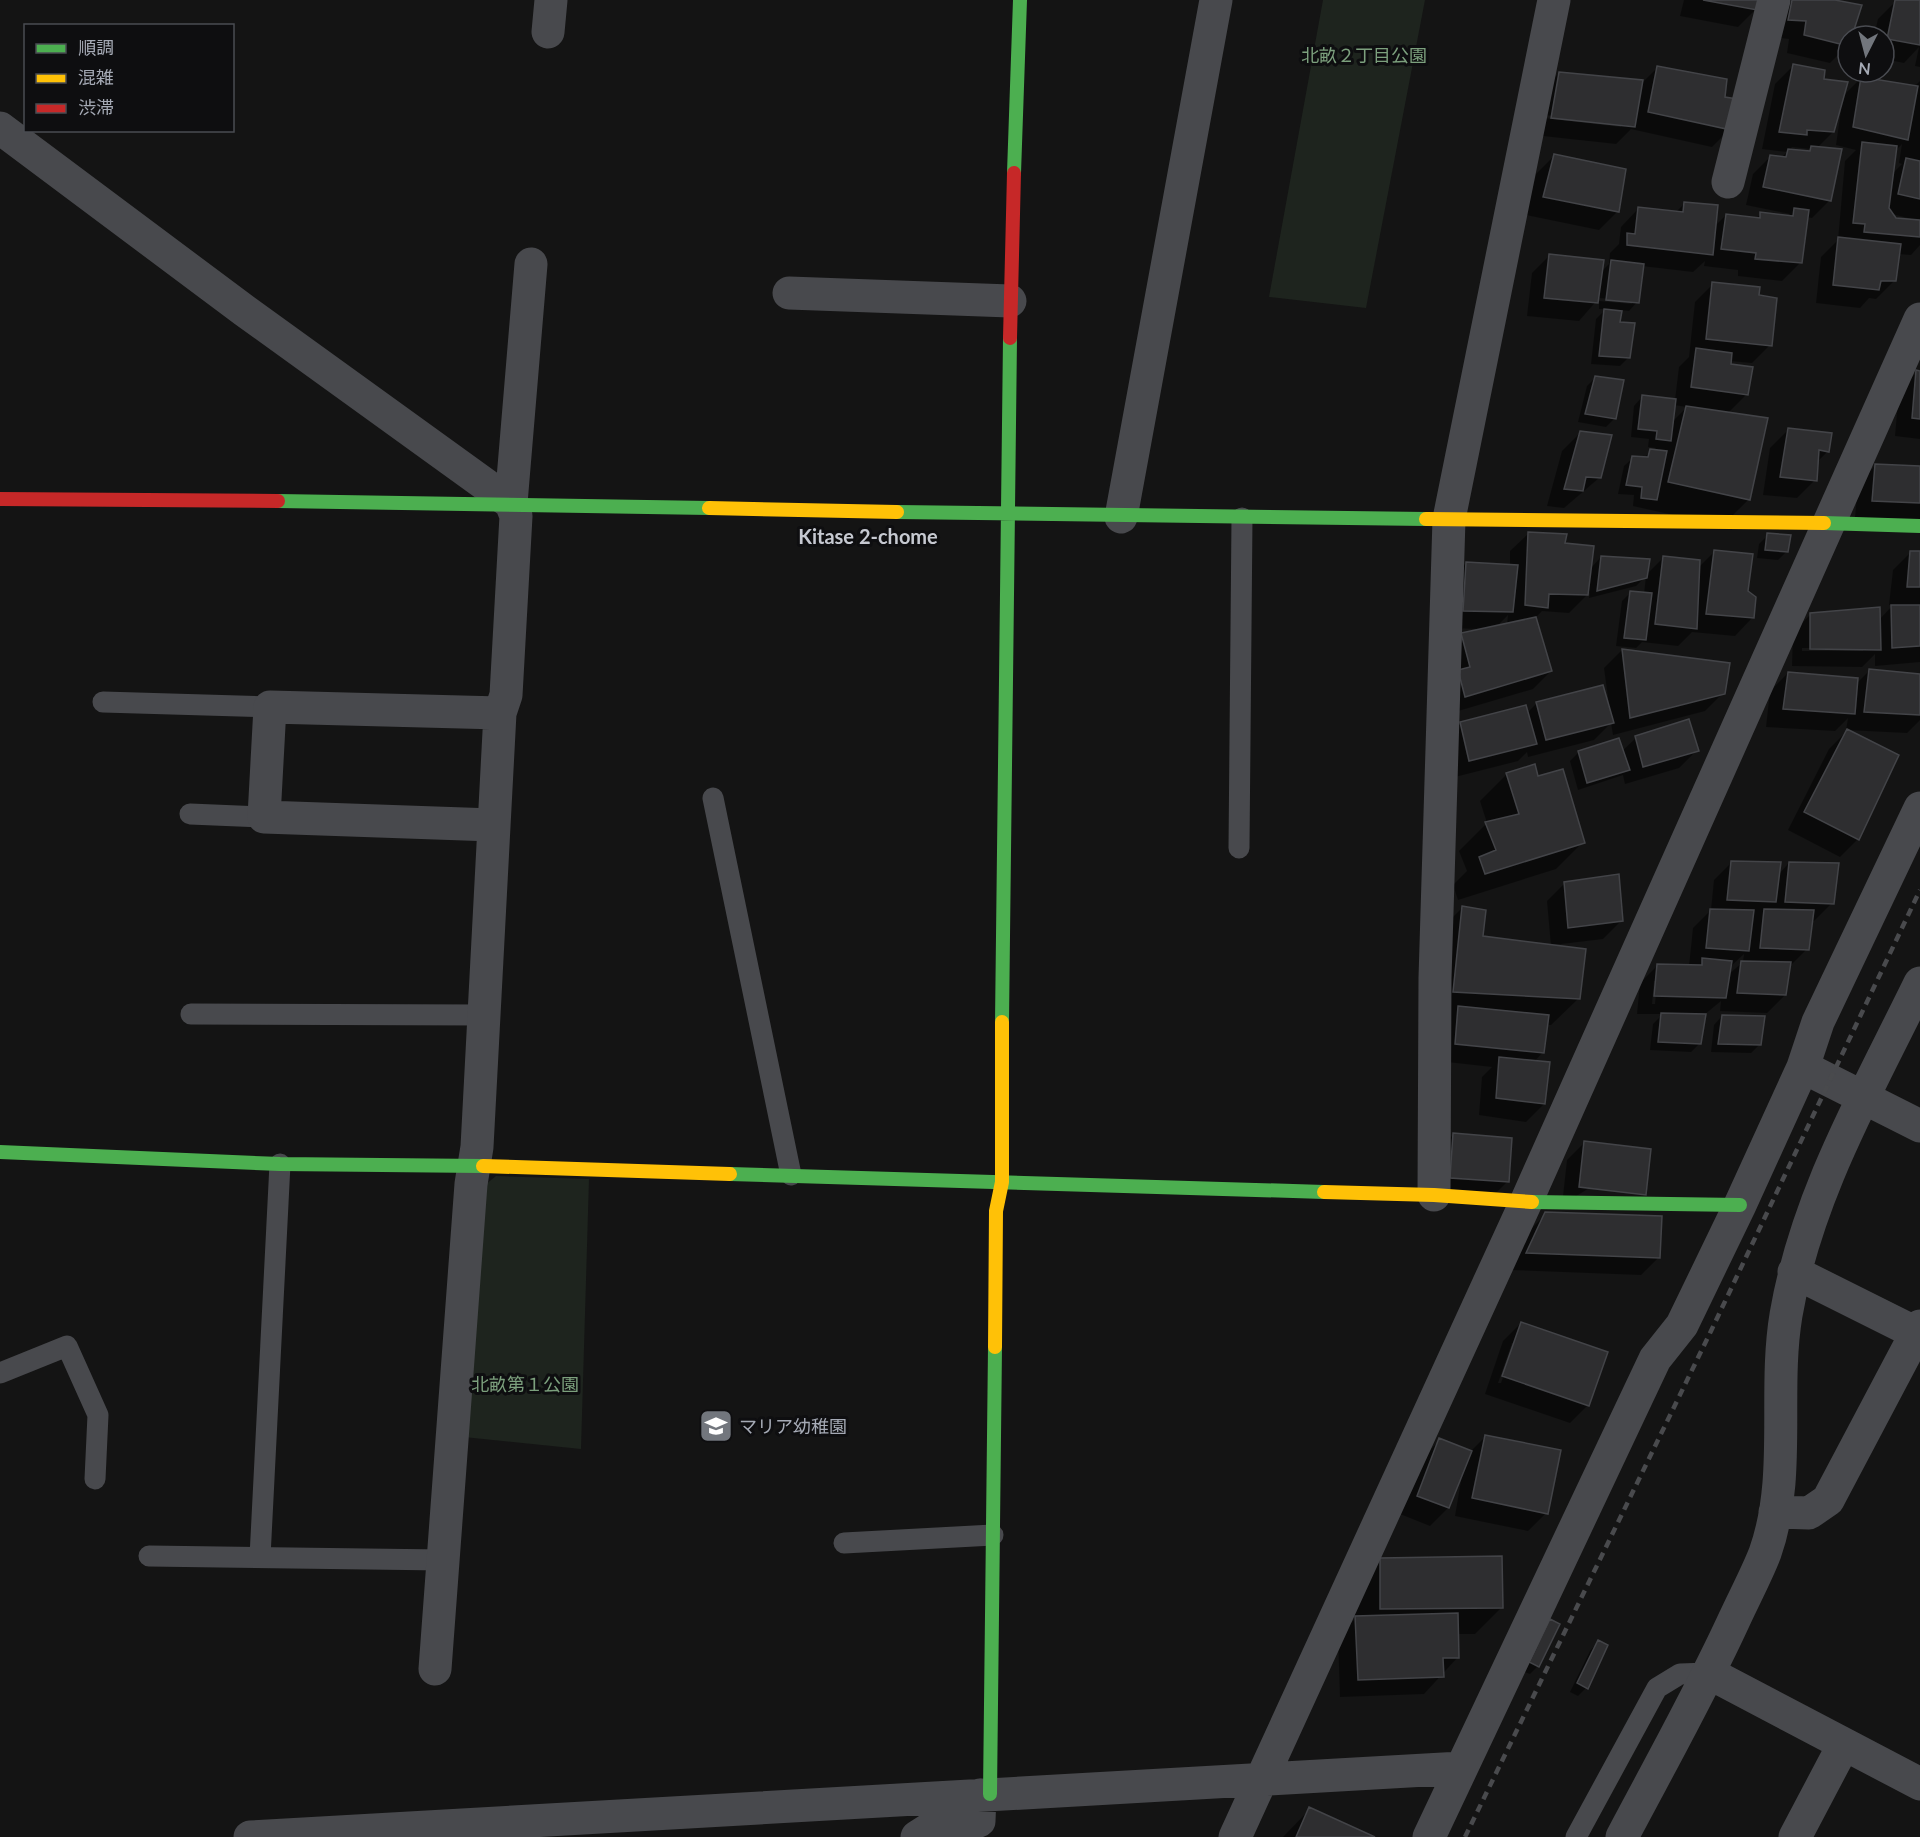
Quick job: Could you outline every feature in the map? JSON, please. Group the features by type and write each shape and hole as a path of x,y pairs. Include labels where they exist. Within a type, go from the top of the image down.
{"street":[{"path":"548,32 551,0"},
{"path":"917,1837 928,1830 979,1821 985,1794 993,1536 996,1212 1002,1182 1001,887 1010,301 1020,0"},
{"path":"1121,517 1216,0"},
{"path":"1434,1195 1436,978 1449,519 1554,0"},
{"path":"1728,182 1774,0"},
{"path":"0,128 245,311 511,503"},
{"path":"435,1669 477,1147 500,713 506,694 515,538 516,516 511,503 531,264"},
{"path":"789,293 1010,301"},
{"path":"1235,1837 1526,1202 1920,319"},
{"path":"0,499 511,503 1121,517 1829,523 1920,526"},
{"path":"494,825 264,817 270,706 500,713"},
{"path":"1429,1837 1655,1359 1682,1325 1740,1205 1803,1067 1818,1022 1920,808"},
{"path":"1622,1837 1709,1673 1765,1552 1775,1512 1780,1472 1785,1318 1794,1272 1809,1221 1863,1098 1920,983"},
{"path":"1803,1067 1920,1126"},
{"path":"0,1152 280,1164 474,1166 1434,1195 1526,1202 1740,1205"},
{"path":"1775,1512 1809,1512 1828,1500 1919,1332 1794,1272"},
{"path":"1709,1673 1920,1784"},
{"path":"1794,1837 1844,1744"},
{"path":"250,1837 715,1823 985,1794 1461,1768"}],"lane":[{"path":"1239,848 1242,518"},
{"path":"103,702 270,706"},
{"path":"713,798 791,1175"},
{"path":"190,814 264,817"},
{"path":"191,1014 484,1015"},
{"path":"260,1557 280,1164"},
{"path":"0,1373 67,1346 98,1415 95,1479"},
{"path":"844,1543 993,1536"},
{"path":"149,1556 443,1560"},
{"path":"1575,1837 1657,1688 1680,1674 1709,1673"}],"green space":[{"name":"北畝２丁目公園","path":"1323,0 1425,0 1366,308 1269,297"},
{"name":"北畝第１公園","path":"496,1176 589,1179 581,1449 464,1437 480,1189"}],"building":[{"path":"1703,0 1760,0 1757,10"},
{"path":"1792,0 1835,0 1862,5 1856,24 1836,24 1836,43 1804,35 1806,21 1788,20"},
{"path":"1895,0 1920,0 1920,45 1896,41 1896,24 1890,24"},
{"path":"1793,64 1825,70 1824,79 1836,80 1836,84 1847,84 1834,132 1807,130 1807,135 1779,132"},
{"path":"1657,66 1727,79 1725,97 1738,99 1731,130 1648,112"},
{"path":"1559,72 1643,80 1635,127 1551,118"},
{"path":"1896,83 1918,86 1908,140 1853,127 1860,84"},
{"path":"1862,142 1897,146 1889,208 1896,218 1920,220 1920,237 1864,232 1865,224 1853,223"},
{"path":"1811,146 1842,149 1831,201 1763,187 1770,155 1786,157 1788,149 1810,151"},
{"path":"1554,154 1626,169 1619,212 1543,197"},
{"path":"1906,158 1920,161 1920,199 1898,194"},
{"path":"1684,202 1718,205 1713,255 1627,245 1627,233 1635,234 1638,207 1683,212"},
{"path":"1794,208 1809,210 1802,263 1755,259 1756,253 1721,249 1726,214 1760,218 1760,212 1793,216"},
{"path":"1838,237 1901,244 1896,281 1881,281 1879,290 1833,285"},
{"path":"1549,254 1604,260 1598,303 1544,298"},
{"path":"1611,260 1644,264 1639,303 1606,300"},
{"path":"1712,282 1760,287 1759,295 1777,298 1772,346 1706,339"},
{"path":"1604,309 1622,311 1620,322 1635,323 1630,358 1599,356"},
{"path":"1696,348 1732,353 1731,364 1753,367 1748,395 1691,387"},
{"path":"1916,370 1920,371 1920,419 1912,418"},
{"path":"1595,376 1624,380 1616,419 1585,414"},
{"path":"1642,395 1676,399 1671,441 1656,439 1657,431 1638,429"},
{"path":"1686,406 1768,418 1750,500 1668,482"},
{"path":"1788,428 1832,433 1829,452 1819,450 1817,481 1780,477"},
{"path":"1580,431 1612,435 1601,478 1586,477 1583,491 1564,489"},
{"path":"1650,449 1667,451 1657,500 1641,498 1642,487 1626,485 1632,456 1648,457"},
{"path":"1875,464 1920,466 1920,503 1872,501"},
{"path":"1528,532 1567,534 1565,543 1594,546 1588,595 1549,594 1548,608 1525,605"},
{"path":"1767,533 1791,535 1788,552 1765,550"},
{"path":"1714,550 1753,554 1748,591 1756,597 1754,618 1706,614"},
{"path":"1910,551 1920,551 1920,587 1907,587"},
{"path":"1601,556 1650,559 1647,578 1597,591"},
{"path":"1663,556 1700,560 1697,629 1655,624"},
{"path":"1466,562 1518,565 1513,612 1463,611"},
{"path":"1630,591 1652,593 1646,640 1624,638"},
{"path":"1891,605 1920,605 1920,646 1892,648"},
{"path":"1880,607 1881,650 1810,649 1810,613"},
{"path":"1536,617 1552,671 1465,697 1458,670 1470,667 1461,633"},
{"path":"1622,649 1730,663 1725,694 1630,718"},
{"path":"1869,669 1920,674 1920,715 1864,712"},
{"path":"1788,672 1858,678 1855,714 1783,709"},
{"path":"1603,685 1614,723 1546,740 1536,702"},
{"path":"1526,705 1537,744 1469,761 1460,722"},
{"path":"1689,719 1699,751 1643,767 1635,736"},
{"path":"1847,729 1899,755 1859,840 1804,812"},
{"path":"1619,738 1630,770 1587,783 1578,751"},
{"path":"1535,764 1538,776 1563,769 1585,843 1485,874 1479,857 1496,850 1485,822 1519,814 1506,773"},
{"path":"1731,861 1781,862 1776,902 1727,900"},
{"path":"1789,862 1839,863 1834,904 1785,902"},
{"path":"1619,874 1623,921 1568,928 1564,882"},
{"path":"1462,906 1486,910 1483,936 1586,949 1580,999 1453,992"},
{"path":"1710,909 1754,910 1749,951 1706,948"},
{"path":"1764,909 1814,910 1809,950 1760,948"},
{"path":"1702,958 1732,961 1726,998 1654,996 1657,964 1702,965"},
{"path":"1741,961 1791,962 1786,995 1737,993"},
{"path":"1458,1006 1549,1015 1544,1053 1455,1044"},
{"path":"1661,1013 1706,1014 1701,1044 1658,1042"},
{"path":"1722,1015 1765,1016 1761,1045 1718,1044"},
{"path":"1499,1057 1550,1062 1545,1104 1496,1098"},
{"path":"1453,1133 1512,1138 1509,1182 1450,1178"},
{"path":"1584,1141 1651,1149 1646,1195 1579,1187"},
{"path":"1545,1212 1662,1216 1660,1258 1526,1253"},
{"path":"1521,1322 1608,1352 1589,1406 1502,1376"},
{"path":"1485,1435 1561,1450 1548,1514 1472,1498"},
{"path":"1439,1438 1472,1451 1449,1508 1417,1496"},
{"path":"1502,1556 1503,1608 1380,1609 1380,1558"},
{"path":"1458,1613 1459,1658 1443,1658 1444,1677 1358,1680 1355,1616"},
{"path":"1550,1619 1560,1624 1539,1667 1529,1662"},
{"path":"1598,1640 1608,1645 1588,1689 1577,1683"},
{"path":"1309,1807 1375,1837 1296,1837"}],"railway":[{"path":"1465,1837 1711,1331 1920,890"}],"traffic: fast":[{"path":"1014,173 1020,0"},
{"path":"1002,1022 1010,338"},
{"path":"278,501 709,508"},
{"path":"897,512 1426,519"},
{"path":"1824,523 1920,526"},
{"path":"0,1152 280,1164 483,1166"},
{"path":"730,1174 1324,1192"},
{"path":"1532,1202 1740,1205"},
{"path":"990,1794 995,1347"}],"traffic: slow":[{"path":"709,508 897,512"},
{"path":"1426,519 1824,523"},
{"path":"995,1347 996,1211 1002,1182 1002,1022"},
{"path":"483,1166 730,1174"},
{"path":"1324,1192 1434,1195 1532,1202"}],"traffic: jam":[{"path":"1010,338 1014,173"},
{"path":"0,499 278,501"}],"place":[{"name":"マリア幼稚園","path":"716,1426"}],"district":[{"name":"Kitase 2-chome","path":"868,536"}]}
